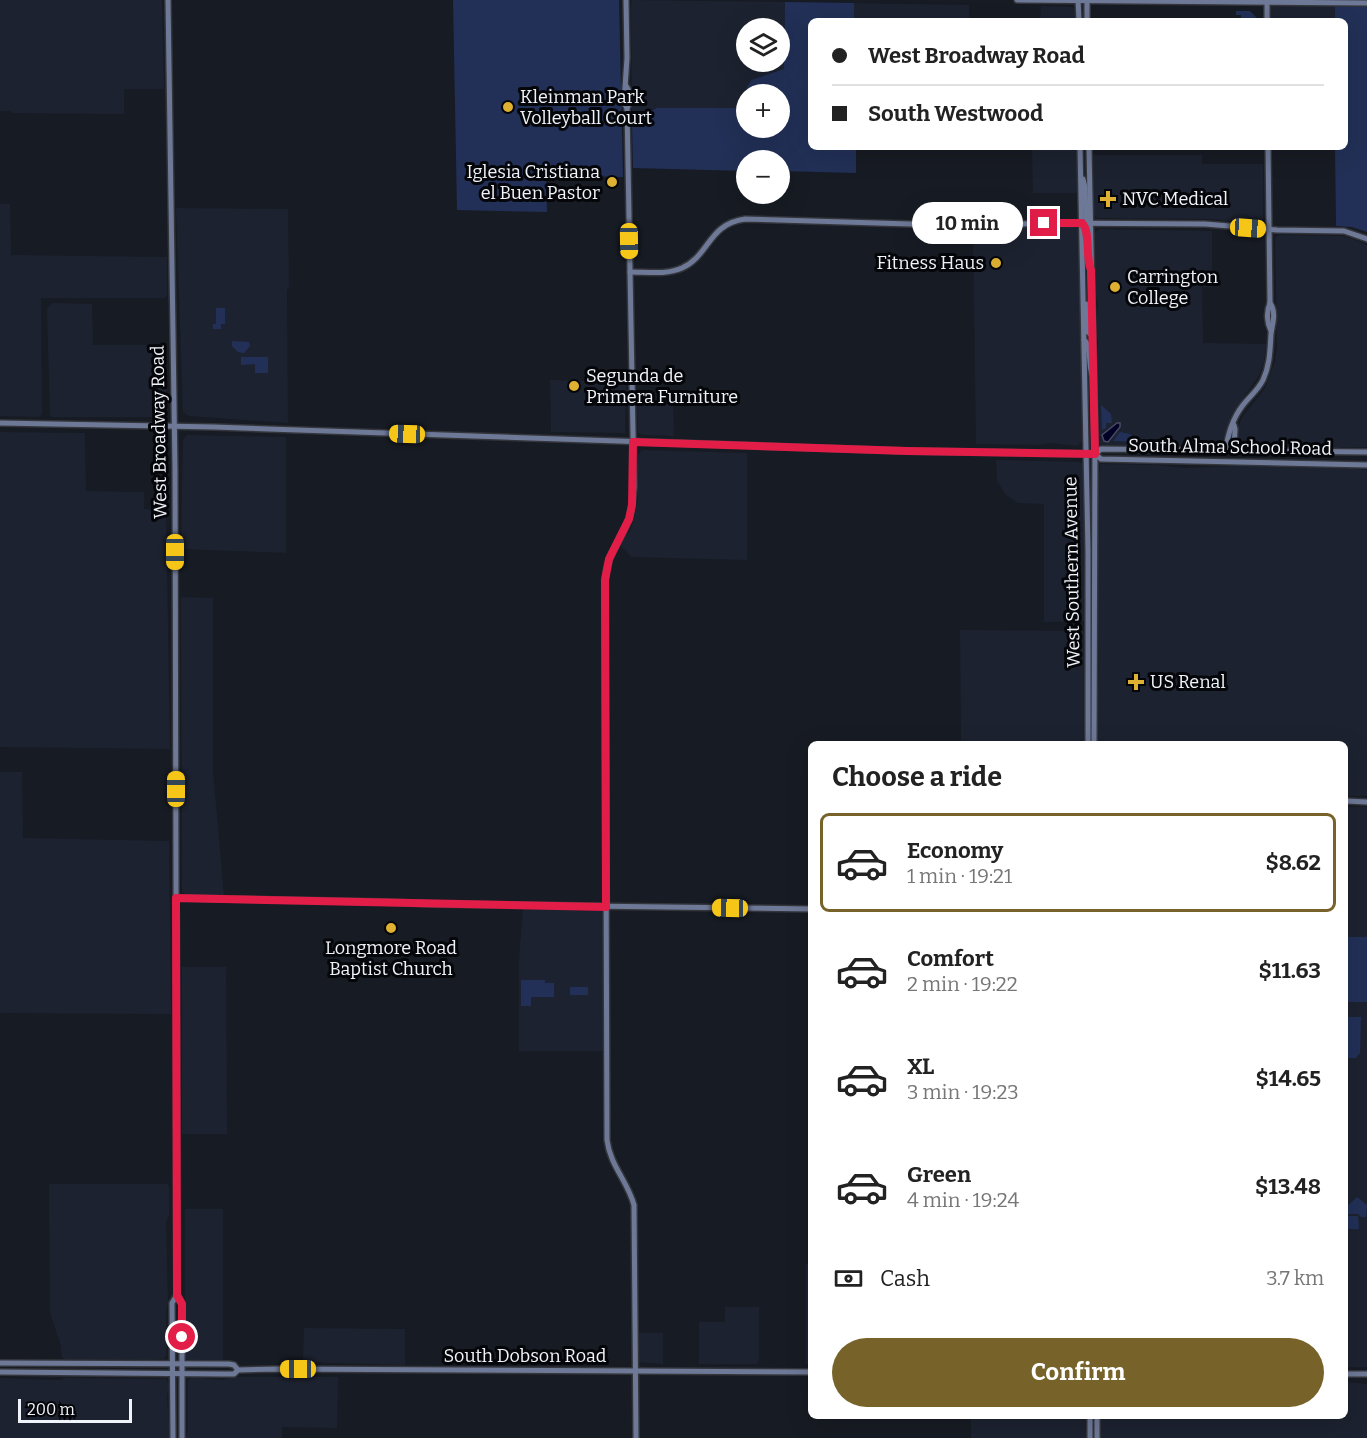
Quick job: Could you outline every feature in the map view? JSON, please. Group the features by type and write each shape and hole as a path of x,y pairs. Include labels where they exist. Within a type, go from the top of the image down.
{"main road":[{"name":"West Broadway Road","path":"168,0 174,426 177,1295 182,1304 182,1438"},
{"path":"626,0 624,103 627,108 632,505 629,519 609,559 605,580 607,1117 608,1151 627,1185 634,1205 636,1438"},
{"path":"1017,0 1367,3"},
{"path":"1078,1 1078,18"},
{"path":"1087,1 1087,18"},
{"path":"1267,3 1267,18"},
{"name":"West Southern Avenue","path":"1080,150 1086,454 1088,741"},
{"name":"West Southern Avenue","path":"1089,150 1095,454 1094,741"},
{"path":"1225,452 1230,428 1241,408 1258,389 1270,356 1268,150"},
{"path":"1081,172 1085,187 1086,218 1090,223"},
{"path":"630,272 668,272 684,267 693,261 722,227 733,221 744,219 976,226 1082,223 1205,224 1269,229 1346,231 1367,239"},
{"path":"1082,223 1087,229 1087,255 1091,270"},
{"path":"1083,294 1088,312 1088,332 1093,336"},
{"path":"1084,340 1088,346 1089,366 1094,382"},
{"name":"South Alma School Road","path":"0,423 174,426 907,451 1086,454 1095,454 1101,450 1367,452"},
{"path":"1234,424 1234,452"},
{"name":"South Alma School Road","path":"1095,454 1101,459 1367,465"},
{"path":"1348,801 1367,802"},
{"path":"176,898 808,909"},
{"name":"West Broadway Road","path":"173,1438 172,1303 177,1295"},
{"name":"South Dobson Road","path":"0,1363 234,1365 238,1370"},
{"name":"South Dobson Road","path":"0,1372 234,1374 238,1370 808,1372"},
{"path":"1348,1374 1367,1374"},
{"path":"1089,1419 1090,1438"},
{"path":"1097,1419 1097,1438"}],"shaded area":[{"path":"0,0 162,0 164,89 124,89 124,114 0,111"},
{"path":"453,0 619,0 623,177 546,175 547,212 457,210"},
{"path":"632,0 785,2 785,18 736,18 736,72 775,72 751,80 749,84 736,84 736,108 657,108 647,113 639,123 632,123"},
{"path":"785,2 854,3 854,18 808,18 808,150 856,150 856,173 790,171 790,150 736,150 736,171 633,168 632,123 639,123 647,113 657,108 736,108 736,138 790,138 790,84 749,84 751,80 775,72 790,72 790,18 785,18"},
{"path":"854,3 969,5 969,18 854,18"},
{"path":"1267,3 1335,3 1335,18 1267,18"},
{"path":"1335,3 1367,3 1367,232 1352,227 1336,226 1335,150 1348,150 1348,18 1335,18"},
{"path":"1041,6 1072,7 1075,10 1075,18 1040,18"},
{"path":"1236,11 1250,11 1256,18 1241,18 1241,15 1236,15"},
{"path":"1032,150 1077,150 1078,193 1033,193"},
{"path":"1093,155 1202,155 1202,164 1263,164 1263,222 1256,224 1213,219 1097,218 1094,214"},
{"path":"0,204 10,204 11,255 167,257 167,295 165,298 41,298 42,414 39,417 0,416"},
{"path":"176,208 288,209 288,423 189,416 183,412"},
{"path":"1031,225 1072,226 1078,229 1082,441 1078,446 1050,443 1041,445 976,444 973,229"},
{"path":"1100,229 1212,231 1212,287 1202,287 1203,343 1266,344 1264,362 1259,375 1231,416 1221,446 1102,445 1098,443 1096,329 1098,303 1095,293 1094,233"},
{"path":"1281,235 1342,236 1367,245 1367,447 1332,449 1236,445 1238,427 1243,416 1264,390 1275,362 1277,347 1275,240"},
{"path":"53,303 92,304 93,345 166,345 166,412 164,417 50,416 47,310"},
{"path":"216,308 225,308 225,324 221,324 221,329 213,329 213,324 216,324"},
{"path":"232,341 249,342 250,346 244,353 238,352 232,346"},
{"path":"241,357 268,357 268,373 255,373 255,364 241,365"},
{"path":"550,380 626,382 625,433 551,432"},
{"path":"637,399 673,400 674,436 638,433"},
{"path":"1101,405 1111,414 1112,423 1106,423 1106,428 1102,430"},
{"path":"1120,423 1120,427 1108,442 1104,441 1102,435"},
{"path":"0,432 85,433 86,491 144,492 144,509 166,510 170,749 0,747"},
{"path":"1120,432 1130,434 1138,442 1113,441"},
{"path":"187,435 286,437 286,553 181,549 183,440"},
{"path":"642,450 747,453 747,560 632,557 619,544 630,531 634,518 638,498 638,455"},
{"path":"996,460 1084,464 1086,560 1084,621 1044,622 1044,504 1018,503 1006,495 997,481"},
{"path":"1100,464 1184,468 1240,466 1367,470 1367,796 1348,796 1348,741 1096,741 1099,676 1096,513"},
{"path":"181,597 213,598 213,771 224,896 187,895 182,892"},
{"path":"960,630 1085,631 1085,741 961,741"},
{"path":"0,772 22,772 23,838 169,841 171,1014 0,1013"},
{"path":"1348,807 1367,807 1367,1367 1348,1367"},
{"path":"523,909 601,911 603,913 603,1051 519,1051 519,961"},
{"path":"1348,937 1367,937 1367,1002 1348,1002"},
{"path":"182,967 226,967 227,1134 182,1134"},
{"path":"521,980 545,980 545,983 554,983 554,997 531,997 531,1006 521,1006"},
{"path":"570,987 588,987 588,995 570,995"},
{"path":"1348,1017 1361,1017 1360,1053 1356,1058 1348,1058"},
{"path":"49,1184 167,1184 169,1187 169,1214 166,1223 168,1303 166,1356 163,1359 64,1359 62,1357 61,1346 50,1312"},
{"path":"1357,1197 1367,1205 1366,1217 1348,1214 1348,1205"},
{"path":"185,1209 223,1209 223,1361 189,1361 185,1357"},
{"path":"1348,1216 1358,1216 1359,1229 1348,1229"},
{"path":"806,1264 808,1264 808,1364 806,1364"},
{"path":"725,1307 759,1307 759,1360 757,1364 699,1364 699,1322 725,1322"},
{"path":"304,1328 405,1329 405,1365 303,1362"},
{"path":"638,1333 663,1333 663,1364 638,1362"},
{"path":"192,1377 223,1380 231,1377 338,1377 337,1428 282,1427 282,1438 186,1438 188,1381"},
{"path":"0,1378 166,1379 169,1385 167,1397 170,1438 0,1438"},
{"path":"1348,1382 1367,1384 1367,1438 1101,1438 1101,1419 1348,1419"},
{"path":"971,1419 1086,1419 1088,1438 971,1438"}],"place":[{"name":"Kleinman Park Volleyball Court","path":"508,107"},
{"name":"Iglesia Cristiana el Buen Pastor","path":"612,182"},
{"name":"NVC Medical","path":"1108,199"},
{"name":"Fitness Haus","path":"996,263"},
{"name":"Carrington College","path":"1115,287"},
{"name":"Segunda de Primera Furniture","path":"574,386"},
{"name":"US Renal","path":"1136,682"},
{"name":"Longmore Road Baptist Church","path":"391,928"}],"route":[{"path":"182,1337 182,1304 177,1295 176,898 606,907 605,580 609,559 629,519 632,505 633,442 907,451 1095,454 1091,270 1087,255 1087,229 1082,223 1044,223"}]}
